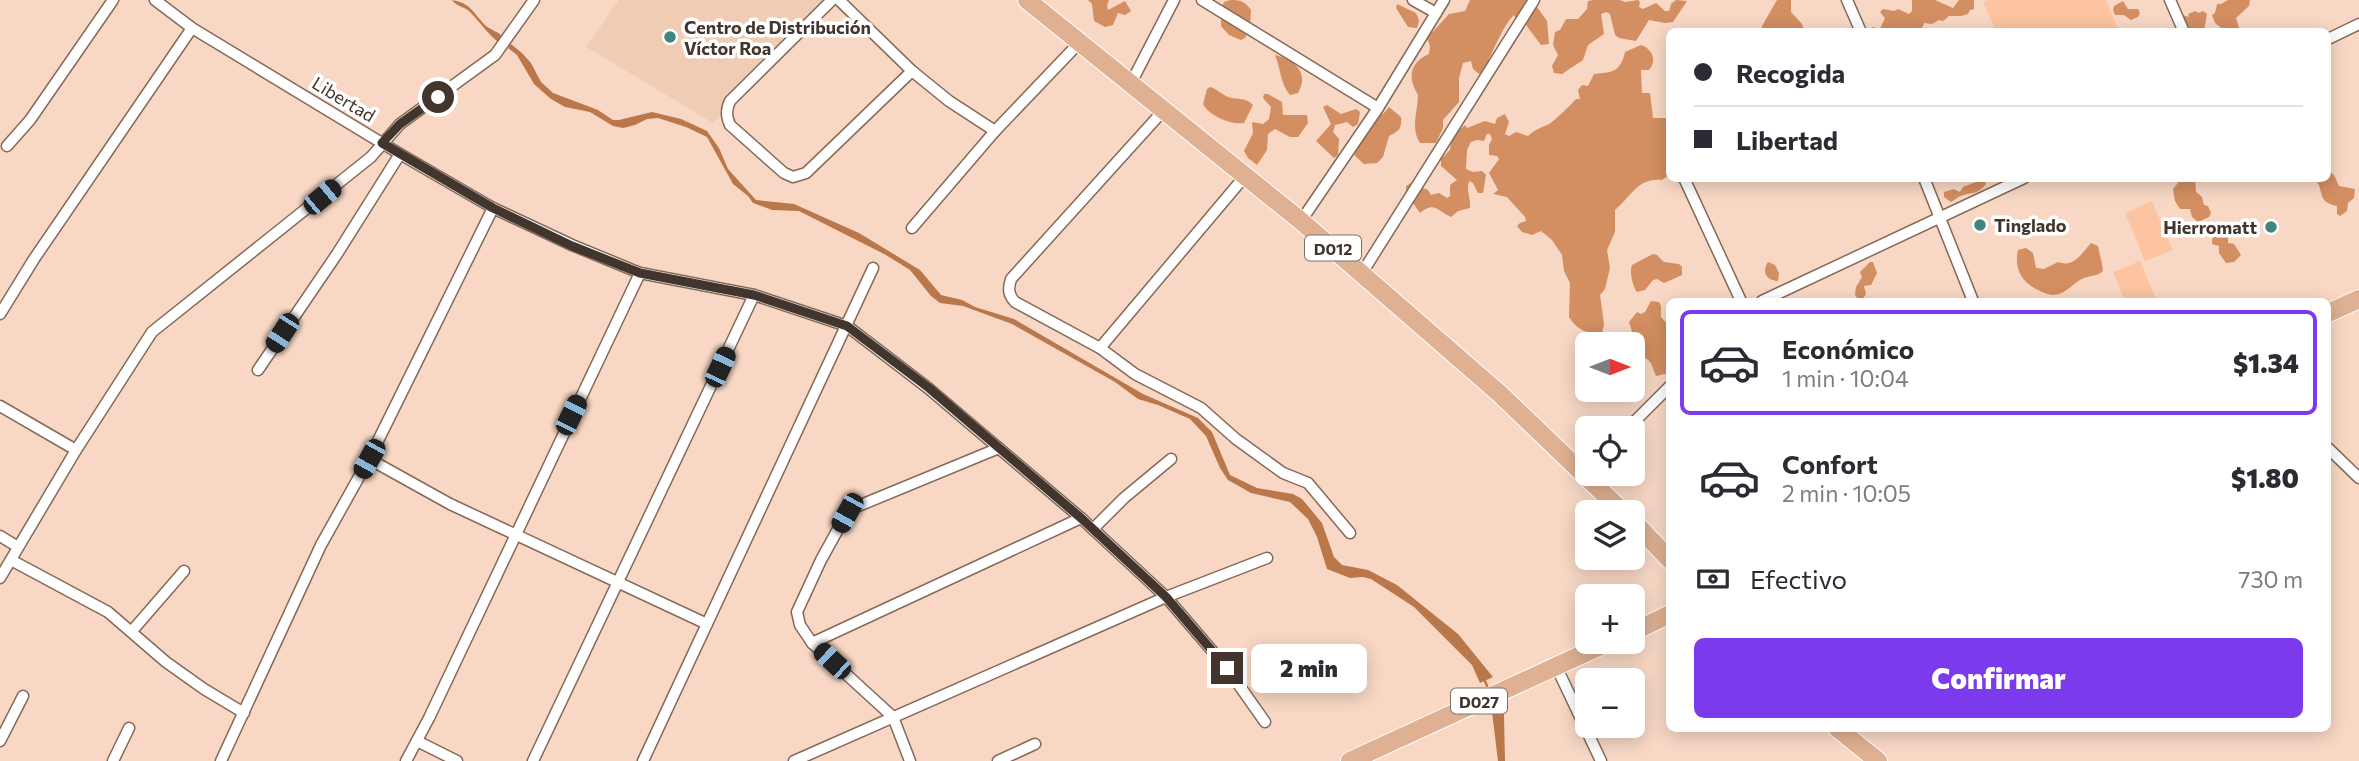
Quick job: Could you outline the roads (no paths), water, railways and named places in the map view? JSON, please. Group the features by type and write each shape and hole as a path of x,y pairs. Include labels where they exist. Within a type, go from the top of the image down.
{"main road":[{"name":"D012","path":"1027,0 1301,221 1575,461"},
{"path":"2331,312 2355,305"},
{"name":"D012","path":"1600,486 1613,500"},
{"path":"1645,534 1666,556"},
{"path":"1645,626 1666,616"},
{"name":"D027","path":"1350,761 1582,654"},
{"path":"1842,732 1878,761"}],"street":[{"path":"7,146 30,120 113,0"},
{"name":"Libertad","path":"155,0 192,28 400,154 493,208 572,246 640,273 754,295 847,326 929,388 1081,518 1166,597 1227,668 1265,722"},
{"path":"0,578 76,450 152,332 371,157 400,124 495,55 534,0"},
{"path":"832,0 730,101 727,109 730,125 784,173 793,177 806,173 912,71"},
{"path":"839,0 912,71 949,101 995,131"},
{"path":"1130,85 1174,0"},
{"path":"1202,0 1378,108"},
{"path":"1413,0 1436,13"},
{"path":"1301,221 1378,108 1444,0"},
{"path":"1362,274 1534,0"},
{"path":"1847,0 1859,28"},
{"path":"2170,0 2181,28"},
{"path":"2331,38 2359,24"},
{"path":"0,314 34,259 192,28"},
{"path":"912,228 995,131 1079,43"},
{"path":"1163,111 1011,279 1009,295 1015,302 1100,348 1135,374 1201,408 1236,439 1283,473 1308,483 1350,533"},
{"path":"258,370 337,254 400,154"},
{"path":"1100,348 1244,176"},
{"path":"1686,182 1740,298"},
{"path":"1926,182 1972,298"},
{"path":"1768,298 2016,182"},
{"path":"221,761 321,545 369,459 493,208"},
{"path":"643,761 873,268"},
{"path":"406,761 640,273"},
{"path":"533,761 754,295"},
{"path":"1640,416 1666,390"},
{"path":"0,406 76,450"},
{"path":"910,761 893,717 812,642 800,625 797,612 847,513 861,504 999,448"},
{"path":"2331,451 2359,478"},
{"path":"369,459 450,504 707,624"},
{"path":"1093,529 1124,498 1171,459"},
{"path":"812,642 1081,518"},
{"path":"0,536 19,547"},
{"path":"794,761 1166,597 1267,558"},
{"path":"11,559 99,607 132,631 166,662 244,713"},
{"path":"132,631 184,571"},
{"path":"1556,666 1601,761"},
{"path":"0,741 23,696"},
{"path":"113,761 129,728"},
{"path":"417,741 457,761"},
{"path":"998,761 1035,744"}],"waterway":[{"path":"1484,679 1488,688"}],"place":[{"name":"Centro de Distribución Víctor Roa","path":"670,37"},
{"name":"Tinglado","path":"1980,225"},
{"name":"Hierromatt","path":"2271,227"}]}
